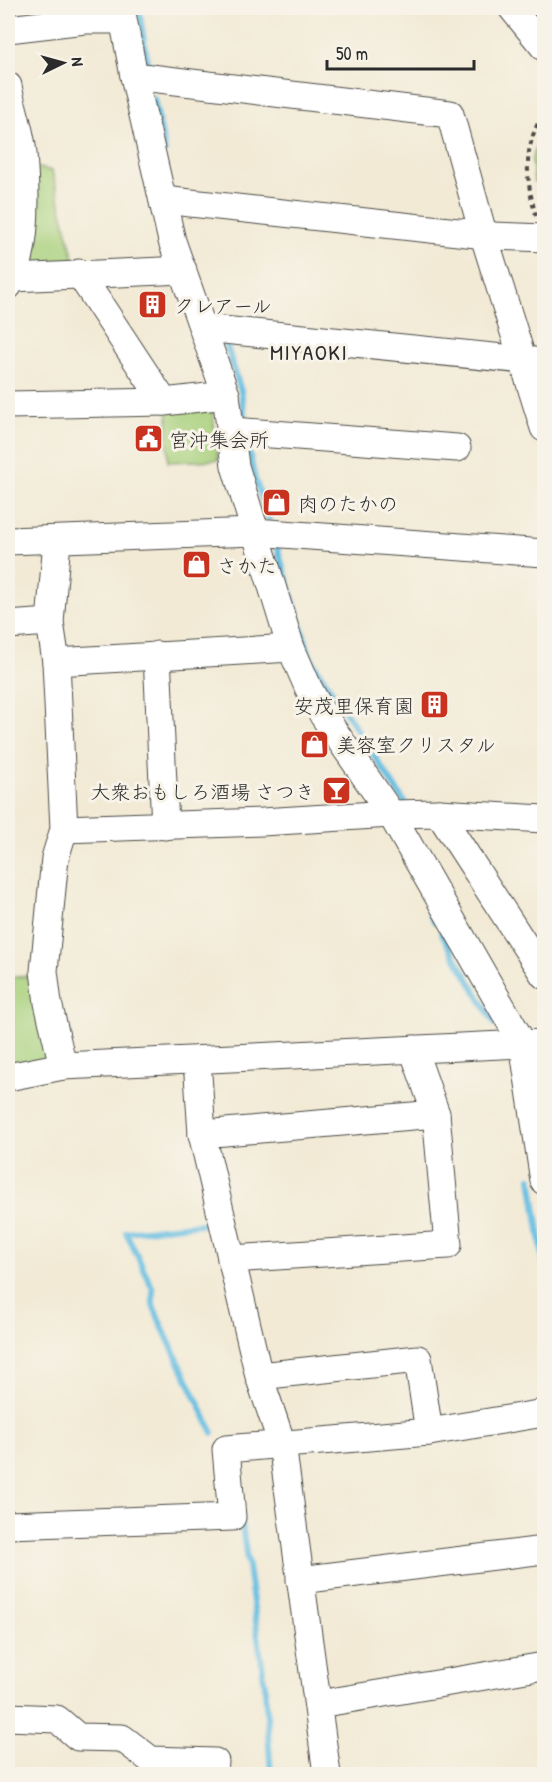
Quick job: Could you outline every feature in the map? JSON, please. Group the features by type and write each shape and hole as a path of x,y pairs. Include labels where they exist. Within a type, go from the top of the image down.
{"street":[{"path":"512,8 544,47"},
{"path":"8,29 79,14 122,14 163,200 183,270 226,395 235,466 291,648 323,715 391,814 534,1044 544,1181"},
{"path":"134,76 450,114 483,234 533,361 544,428"},
{"path":"8,86 22,153 23,243 10,282 79,273 183,270"},
{"path":"163,200 483,234 543,238"},
{"path":"79,273 164,402"},
{"path":"203,328 533,361"},
{"path":"8,405 164,402 226,395"},
{"path":"232,431 457,448"},
{"path":"8,541 255,532 544,554"},
{"path":"57,541 50,622 56,662 64,829 55,858 44,970 48,1003 63,1066"},
{"path":"8,625 50,622"},
{"path":"56,662 291,648"},
{"path":"157,655 165,826"},
{"path":"64,829 391,814 439,813 544,819"},
{"path":"439,813 544,975"},
{"path":"8,1077 63,1066 534,1044"},
{"path":"231,1259 448,1245 436,1114 413,1049"},
{"path":"197,1060 202,1134 259,1376 282,1444 327,1774"},
{"path":"202,1134 436,1114"},
{"path":"259,1376 418,1359 429,1432"},
{"path":"8,1525 232,1517 226,1449 429,1432 544,1413"},
{"path":"300,1580 544,1550"},
{"path":"319,1704 544,1666"},
{"path":"8,1717 57,1719 78,1737 122,1738 151,1760 215,1762"}],"path":[{"path":"543,238 530,192 526,163 529,144 544,112"}],"green space":[{"path":"544,124 544,182 534,182 532,159"},
{"path":"34,167 52,171 76,268 32,271"},
{"path":"212,405 218,460 168,462 168,408"},
{"path":"36,975 53,1058 8,1067 8,978"}],"waterway":[{"path":"139,10 148,66"},
{"path":"154,99 165,151"},
{"path":"226,343 241,391 245,419"},
{"path":"248,448 255,479 269,519"},
{"path":"276,544 311,659 405,803"},
{"path":"430,915 435,922"},
{"path":"441,933 495,1024"},
{"path":"531,1178 544,1264"},
{"path":"209,1217 210,1223 126,1232 153,1289 153,1305 164,1331 213,1433"},
{"path":"241,1518 265,1686 271,1774"}],"railway":[{"path":"533,8 544,22"}],"place":[{"name":"クレアール","path":"153,305"},
{"name":"宮沖集会所","path":"148,439"},
{"name":"肉のたかの","path":"277,503"},
{"name":"さかた","path":"196,565"},
{"name":"安茂里保育園","path":"435,705"},
{"name":"美容室クリスタル","path":"315,744"},
{"name":"大衆おもしろ酒場 さつき","path":"336,791"}],"district":[{"name":"MIYAOKI","path":"309,352"}]}
